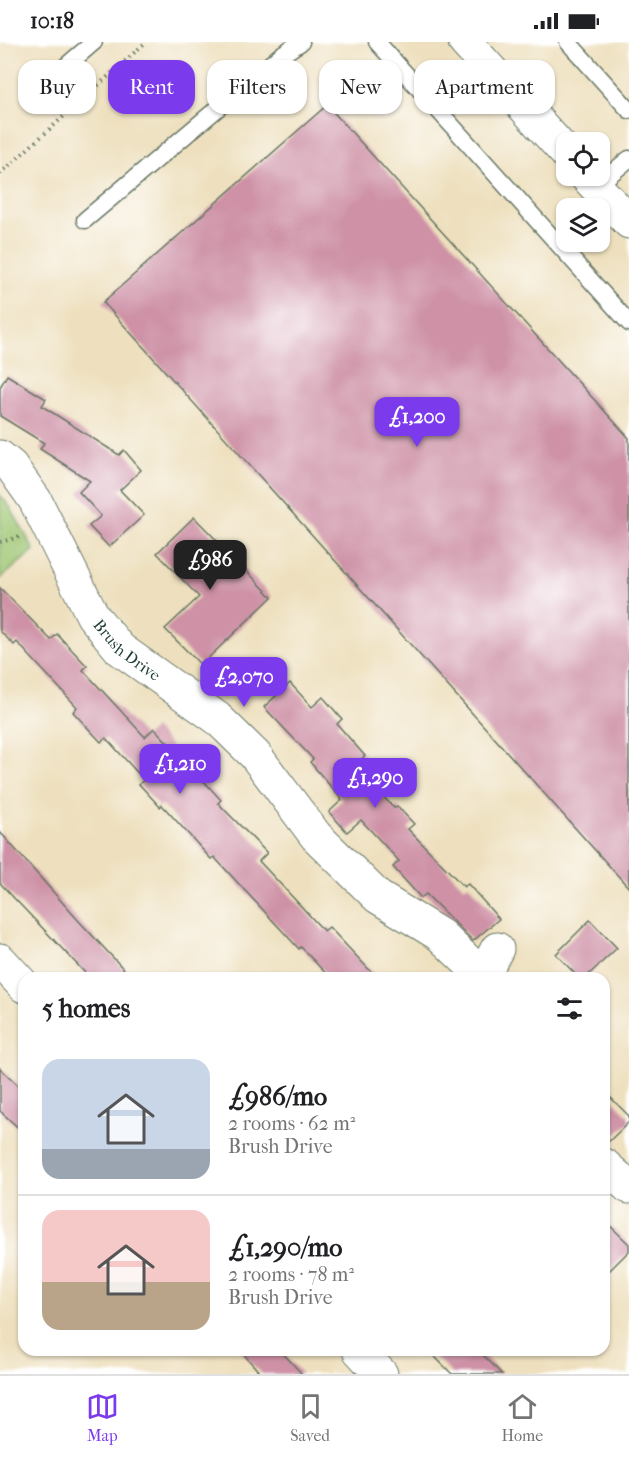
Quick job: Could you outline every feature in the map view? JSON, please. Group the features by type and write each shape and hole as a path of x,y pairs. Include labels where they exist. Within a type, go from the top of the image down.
{"street":[{"path":"465,42 556,142"},
{"path":"596,186 629,222"},
{"name":"Brush Drive","path":"0,457 10,466 34,500 93,616 120,649 217,718 255,755 316,836 378,897 440,935 487,968"},
{"path":"0,960 18,980"},
{"path":"610,1171 629,1187"},
{"path":"364,1356 381,1374"}],"lane":[{"path":"73,60 94,42"},
{"path":"85,220 281,55 301,42"},
{"path":"377,42 629,323"},
{"path":"568,42 629,110"},
{"path":"610,170 629,159"}],"path":[{"path":"0,174 146,42"}],"green space":[{"path":"0,495 10,507 34,550 0,579"}],"building":[{"path":"319,112 319,114 335,114 629,438 629,888 103,302"},
{"path":"7,375 46,399 42,406 119,455 124,450 141,470 120,490 144,515 109,547 89,526 101,516 79,492 90,481 40,449 44,443 0,416 0,387"},
{"path":"194,517 272,597 201,665 165,629 199,597 157,553"},
{"path":"0,588 51,640 57,634 87,666 83,670 145,737 154,728 171,746 168,749 198,781 201,778 221,800 218,803 267,853 259,861 324,931 329,927 371,972 324,972 301,947 299,949 214,857 211,859 162,805 160,807 139,784 144,780 106,738 101,742 73,712 77,707 17,642 14,645 0,631"},
{"path":"290,683 312,707 323,697 342,719 337,724 365,756 354,765 394,808 397,806 414,824 408,829 464,887 468,884 499,919 473,941 426,894 421,898 393,867 399,861 361,820 347,832 329,812 342,800 310,762 313,759 264,707"},
{"path":"0,832 126,972 84,972 0,883"},
{"path":"590,920 617,948 591,972 573,972 556,954"},
{"path":"0,1068 18,1085 18,1128 0,1111"},
{"path":"610,1097 629,1116 629,1122 610,1140"},
{"path":"610,1226 629,1244 629,1251 610,1270"},
{"path":"245,1356 286,1356 302,1374 261,1374"},
{"path":"434,1356 484,1356 502,1374 452,1374"}]}
